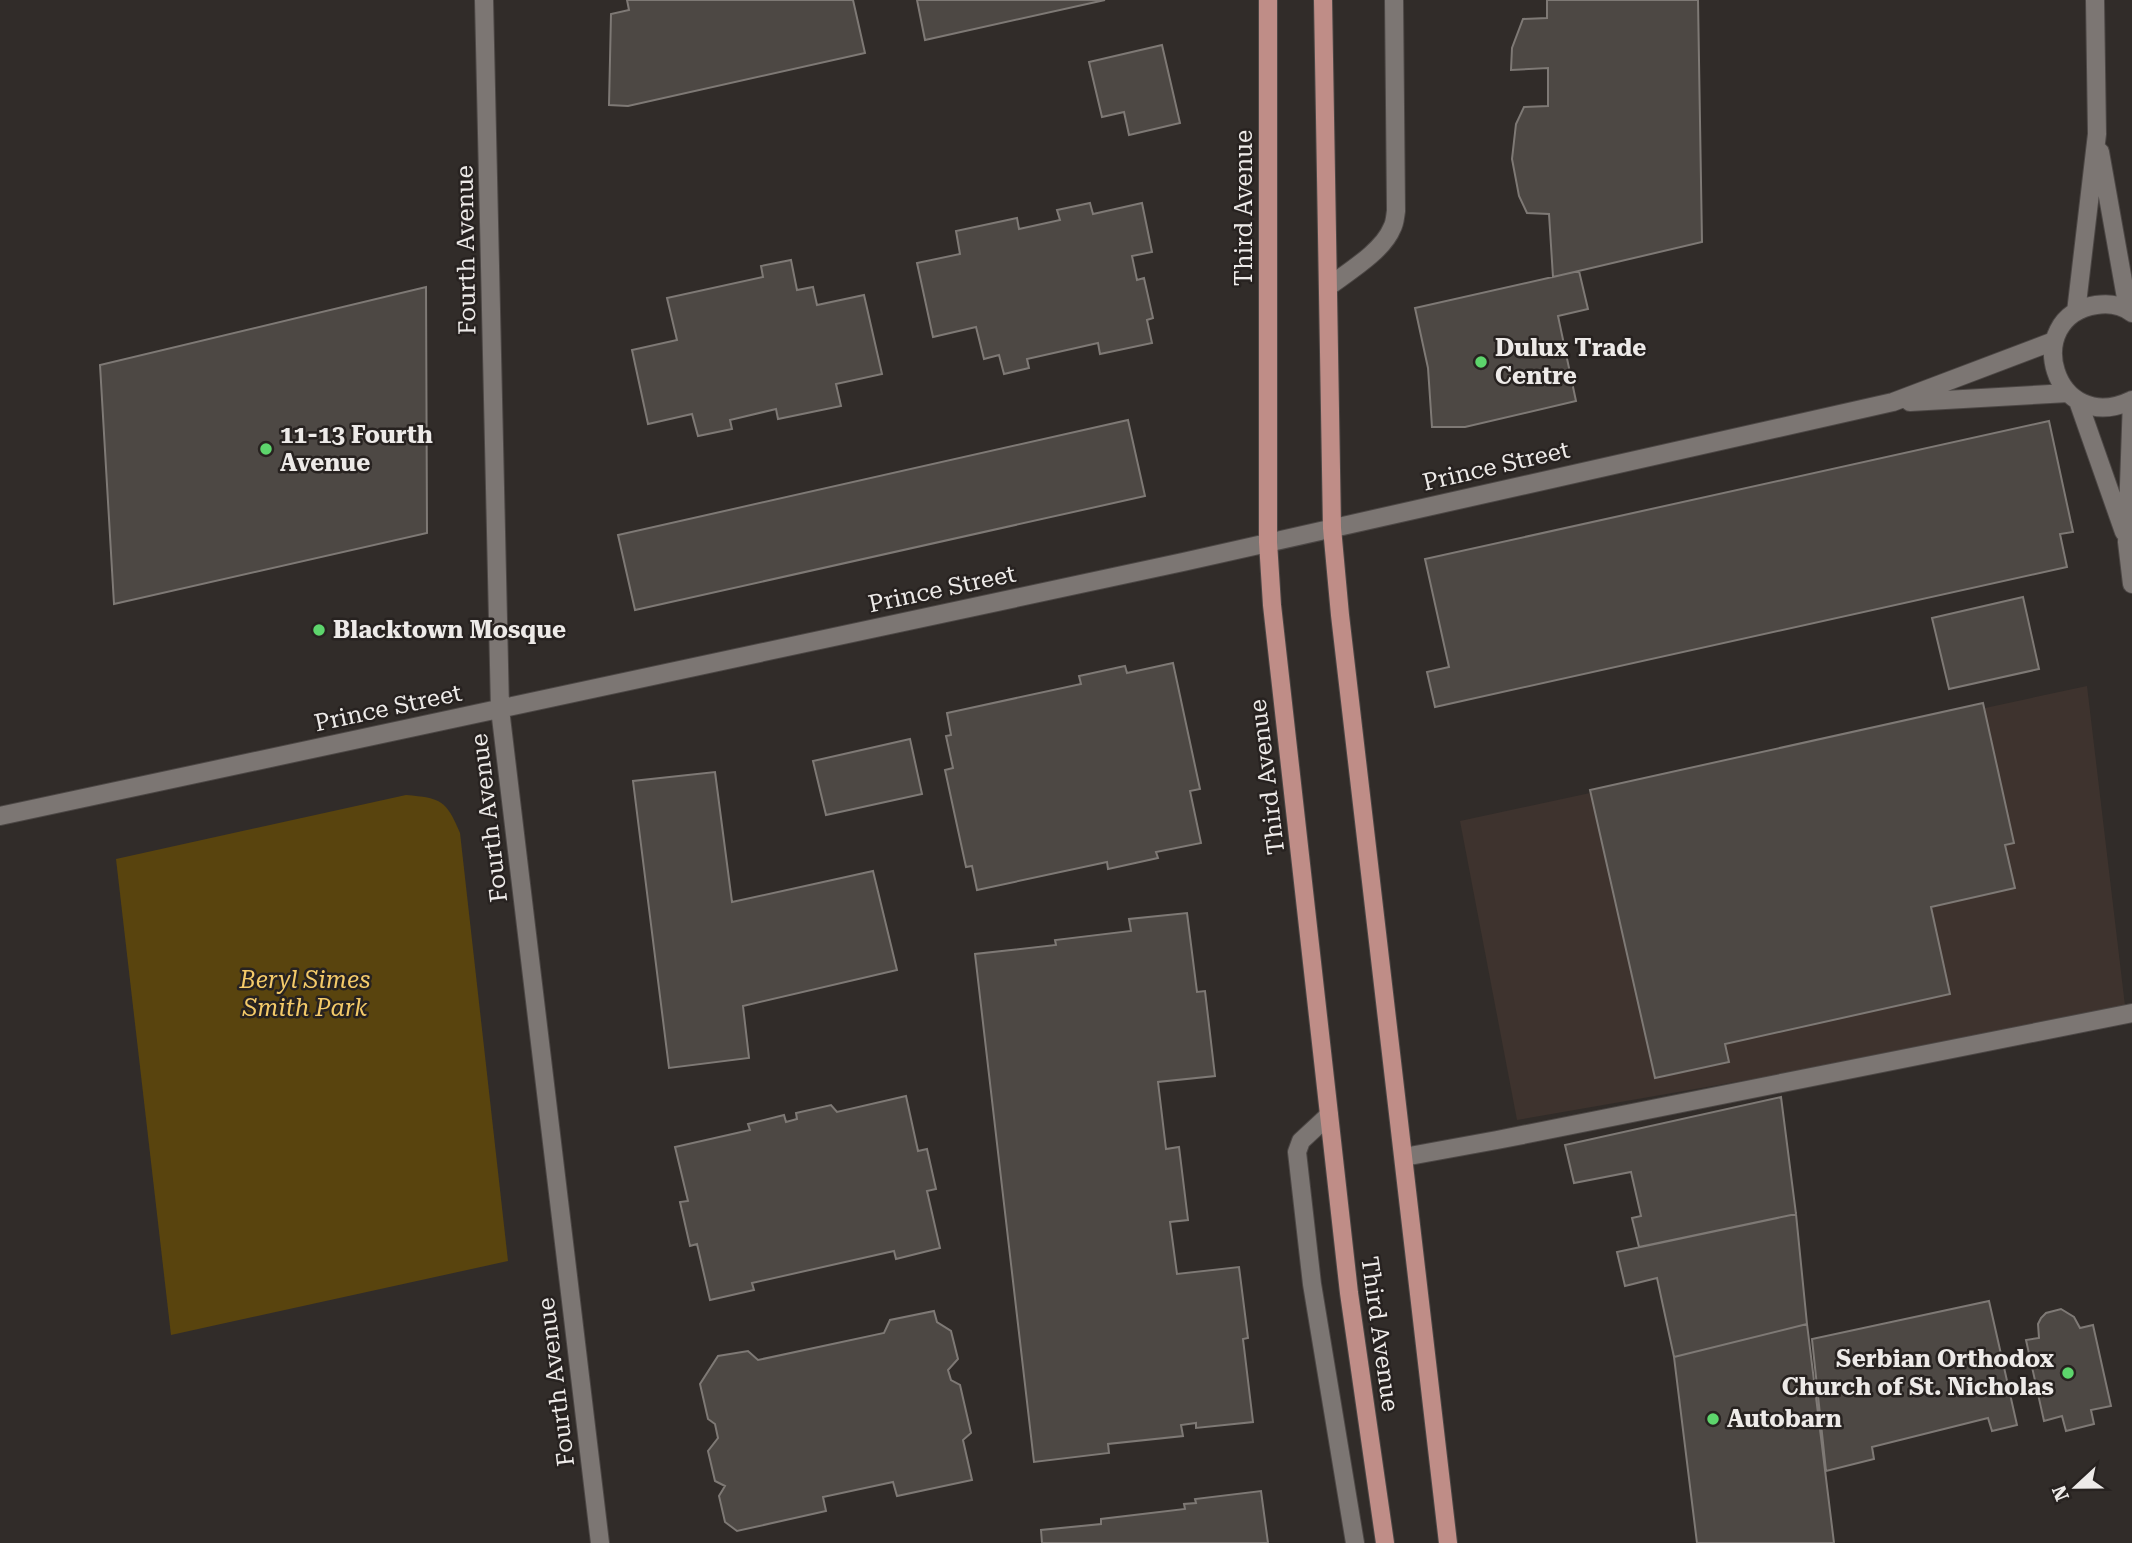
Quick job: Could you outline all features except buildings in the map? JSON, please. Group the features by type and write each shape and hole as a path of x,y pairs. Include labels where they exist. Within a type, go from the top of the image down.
{"main road":[{"name":"Third Avenue","path":"1268,0 1268,542 1274,628 1349,1293 1385,1543"},
{"name":"Third Avenue","path":"1323,0 1332,528 1448,1543"}],"street":[{"name":"Fourth Avenue","path":"484,0 500,709 600,1543"},
{"path":"1328,287 1375,250 1393,228 1396,211 1394,0"},
{"path":"2076,312 2097,134 2095,0"},
{"path":"2097,134 2130,311"},
{"path":"2127,542 2073,397 2059,382 2052,355 2054,341 2066,321 2076,312 2101,304 2115,305 2130,311"},
{"name":"Prince Street","path":"0,816 1268,542 1893,402 2054,341"},
{"name":"Prince Street","path":"1893,402 2073,397 2091,406 2105,408 2132,400"},
{"path":"2132,400 2127,542 2132,584"},
{"path":"1404,1157 1511,1138 2132,1013"},
{"path":"1329,1115 1301,1141 1297,1152 1312,1284 1355,1543"}],"shaded area":[{"path":"2087,686 2126,1014 1517,1120 1460,821"}],"green space":[{"name":"Beryl Simes Smith Park","path":"406,795 441,803 451,814 460,833 508,1261 171,1335 116,859"}],"place":[{"name":"Dulux Trade Centre","path":"1481,362"},
{"name":"11-13 Fourth Avenue","path":"266,449"},
{"name":"Blacktown Mosque","path":"319,630"},
{"name":"Serbian Orthodox Church of St. Nicholas","path":"2068,1373"},
{"name":"Autobarn","path":"1713,1419"}]}
